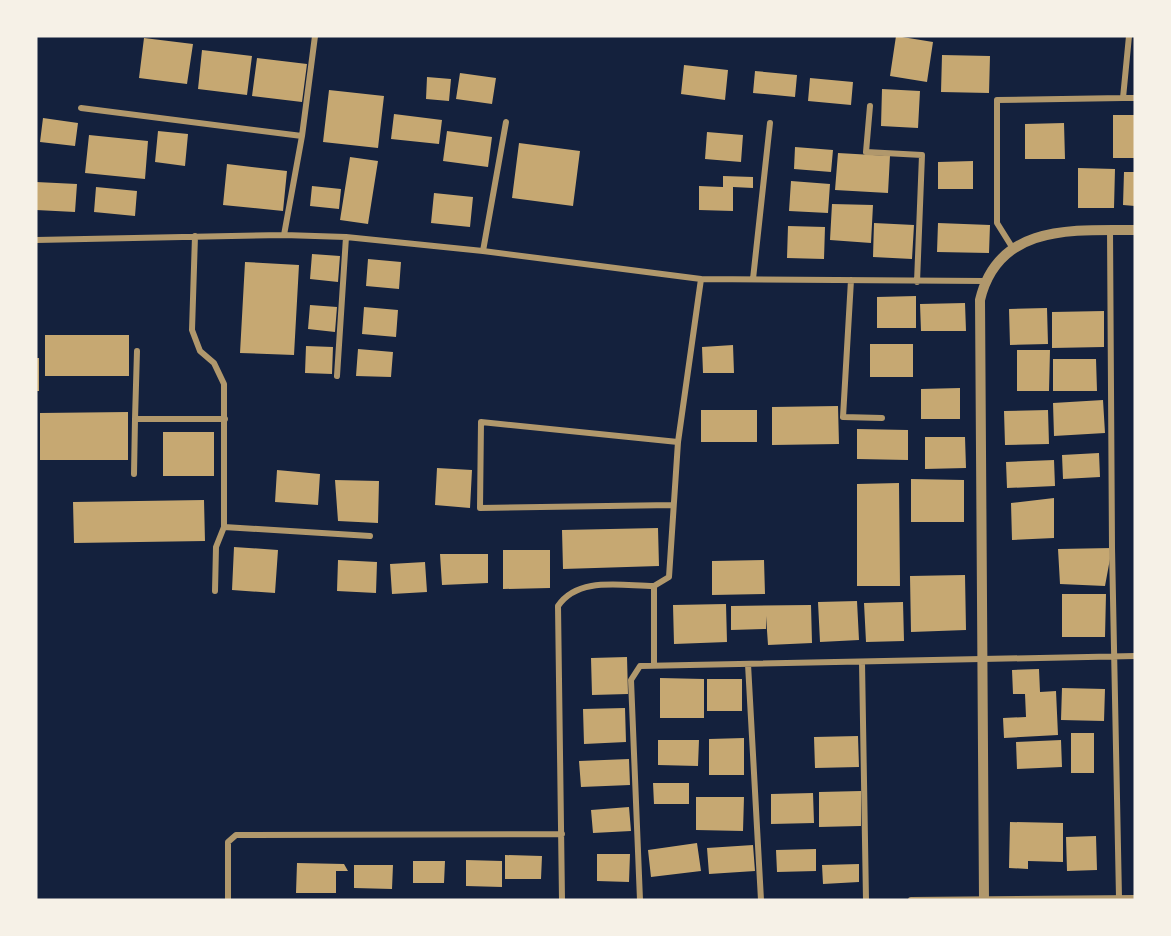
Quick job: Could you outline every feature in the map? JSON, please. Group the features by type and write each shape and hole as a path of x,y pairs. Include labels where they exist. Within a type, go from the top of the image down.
{"street":[{"path":"284,235 302,136 315,36"},
{"path":"1123,98 1129,36"},
{"path":"1012,247 997,223 997,100 1135,98"},
{"path":"870,106 866,152 922,155 917,282"},
{"path":"81,108 302,136"},
{"path":"483,251 506,122"},
{"path":"753,279 770,123"},
{"path":"1110,230 1119,898"},
{"path":"984,899 980,300 984,281 998,260 1012,247 1029,239 1050,234 1135,230"},
{"path":"36,240 284,235 346,237 483,251 700,279 984,281"},
{"path":"195,236 192,330 200,351 214,363 224,384 224,527 216,547 215,591"},
{"path":"337,376 346,237"},
{"path":"562,900 558,606 566,595 582,586 654,586 669,577 678,442 700,279"},
{"path":"851,280 843,417 882,418"},
{"path":"134,474 136,351"},
{"path":"135,419 225,419"},
{"path":"673,505 480,508 481,422 678,442"},
{"path":"224,527 370,536"},
{"path":"654,586 654,664"},
{"path":"640,900 631,680 640,666 1135,656"},
{"path":"862,662 866,900"},
{"path":"748,664 761,900"},
{"path":"228,900 228,842 236,835 561,834"},
{"path":"911,900 1135,898"}],"building":[{"path":"896,36 933,42 927,82 890,76"},
{"path":"144,38 193,44 187,84 139,78"},
{"path":"202,50 252,56 247,95 198,89"},
{"path":"942,55 990,56 989,93 941,92"},
{"path":"257,58 307,64 302,102 252,96"},
{"path":"684,65 728,70 725,100 681,94"},
{"path":"755,71 797,75 795,97 753,93"},
{"path":"460,73 496,78 492,104 456,99"},
{"path":"427,77 451,79 449,101 426,99"},
{"path":"810,78 853,82 851,105 808,101"},
{"path":"882,89 920,91 918,128 881,126"},
{"path":"329,90 384,96 378,148 323,142"},
{"path":"394,114 442,120 439,144 391,139"},
{"path":"1113,115 1135,115 1135,158 1113,158"},
{"path":"43,118 78,123 75,146 40,142"},
{"path":"1064,123 1065,159 1025,159 1025,124"},
{"path":"158,131 188,134 185,166 155,162"},
{"path":"447,131 492,137 488,167 443,161"},
{"path":"707,132 743,135 741,162 705,159"},
{"path":"89,135 148,141 145,179 85,173"},
{"path":"519,143 580,151 573,206 512,198"},
{"path":"795,147 833,150 831,172 794,169"},
{"path":"838,153 890,156 888,193 835,190"},
{"path":"350,157 378,161 368,224 340,220"},
{"path":"973,161 973,189 938,189 938,162"},
{"path":"227,164 287,171 283,211 223,205"},
{"path":"1078,168 1115,169 1114,208 1078,208"},
{"path":"1124,172 1135,172 1135,206 1123,205"},
{"path":"723,176 753,177 753,188 733,187 733,211 699,210 699,186 723,187"},
{"path":"791,181 830,184 828,213 789,211"},
{"path":"36,182 77,184 75,212 36,210"},
{"path":"312,186 341,189 339,209 310,206"},
{"path":"96,187 137,191 135,216 94,212"},
{"path":"434,193 473,197 470,227 431,223"},
{"path":"832,204 873,205 871,243 830,240"},
{"path":"874,223 914,225 912,259 873,257"},
{"path":"938,223 990,225 989,253 937,252"},
{"path":"788,226 825,227 824,259 787,258"},
{"path":"312,254 340,256 338,282 310,279"},
{"path":"368,259 401,262 399,289 366,286"},
{"path":"245,262 299,265 294,355 240,353"},
{"path":"916,296 916,328 877,328 877,297"},
{"path":"965,303 966,331 921,331 920,304"},
{"path":"310,305 337,307 335,332 308,329"},
{"path":"364,307 398,310 396,337 362,334"},
{"path":"1047,308 1048,344 1010,345 1009,309"},
{"path":"1104,311 1104,347 1052,348 1052,312"},
{"path":"45,335 129,335 129,376 45,376"},
{"path":"870,344 913,344 913,377 870,377"},
{"path":"733,345 734,373 703,373 702,347"},
{"path":"306,346 333,347 332,374 305,373"},
{"path":"358,349 393,352 391,377 356,376"},
{"path":"1017,350 1050,350 1049,391 1017,391"},
{"path":"36,358 39,358 39,391 36,391"},
{"path":"1053,359 1096,359 1097,391 1053,391"},
{"path":"960,388 960,419 921,419 921,389"},
{"path":"1103,400 1105,433 1054,436 1053,403"},
{"path":"838,406 839,444 772,445 772,407"},
{"path":"701,410 757,410 757,442 701,442"},
{"path":"1048,410 1049,444 1005,445 1004,411"},
{"path":"128,412 128,460 40,460 40,413"},
{"path":"857,429 908,430 908,460 857,459"},
{"path":"163,432 214,432 214,476 163,476"},
{"path":"925,437 965,437 966,468 925,469"},
{"path":"1099,453 1100,477 1063,479 1062,455"},
{"path":"1054,460 1055,486 1007,488 1006,462"},
{"path":"437,468 472,470 470,508 435,505"},
{"path":"277,470 320,474 318,505 275,502"},
{"path":"911,479 964,480 964,522 911,522"},
{"path":"335,480 379,481 378,523 338,521"},
{"path":"899,483 900,586 857,586 857,484"},
{"path":"1054,498 1054,538 1012,540 1011,503"},
{"path":"204,500 205,541 74,543 73,502"},
{"path":"658,528 659,566 563,569 562,530"},
{"path":"234,547 278,550 275,593 232,590"},
{"path":"1112,548 1105,586 1060,584 1058,549"},
{"path":"503,550 550,550 550,588 503,589"},
{"path":"440,554 488,554 488,583 442,585"},
{"path":"338,560 377,562 376,593 337,591"},
{"path":"764,560 765,594 712,595 712,561"},
{"path":"425,562 427,592 392,594 390,564"},
{"path":"965,575 966,630 911,632 910,576"},
{"path":"1062,594 1106,594 1105,637 1062,637"},
{"path":"857,601 859,640 820,642 818,602"},
{"path":"903,602 904,641 866,642 864,603"},
{"path":"726,604 727,642 674,644 673,605"},
{"path":"811,605 812,643 768,645 766,616 766,629 731,630 731,606"},
{"path":"627,657 628,694 592,695 591,658"},
{"path":"1039,669 1040,692 1056,691 1058,735 1004,738 1003,718 1026,717 1025,694 1013,694 1012,670"},
{"path":"660,678 704,679 704,718 660,718"},
{"path":"707,679 742,679 742,711 707,711"},
{"path":"1062,688 1105,689 1104,721 1061,720"},
{"path":"625,708 626,742 584,744 583,709"},
{"path":"1071,733 1094,733 1094,773 1071,773"},
{"path":"858,736 859,767 815,768 814,737"},
{"path":"744,738 744,775 709,775 709,739"},
{"path":"658,740 699,740 698,766 658,765"},
{"path":"1061,740 1062,767 1017,769 1016,742"},
{"path":"629,759 630,785 581,787 579,761"},
{"path":"653,783 689,783 689,804 654,804"},
{"path":"861,791 861,826 819,827 819,792"},
{"path":"813,793 814,823 771,824 771,794"},
{"path":"696,797 744,797 743,831 696,830"},
{"path":"629,807 631,831 593,833 591,810"},
{"path":"1010,822 1063,823 1063,862 1028,861 1028,869 1009,868"},
{"path":"1096,836 1097,870 1067,871 1066,837"},
{"path":"697,843 701,871 651,877 648,850"},
{"path":"753,845 755,871 709,874 707,848"},
{"path":"816,849 816,871 777,872 776,850"},
{"path":"597,854 630,854 629,882 597,881"},
{"path":"505,855 542,856 541,879 505,879"},
{"path":"466,860 502,861 502,887 466,886"},
{"path":"413,861 445,861 444,883 413,883"},
{"path":"297,863 344,864 348,871 336,871 336,893 296,893"},
{"path":"859,864 859,882 823,884 822,865"},
{"path":"354,865 393,865 392,889 354,888"}]}
